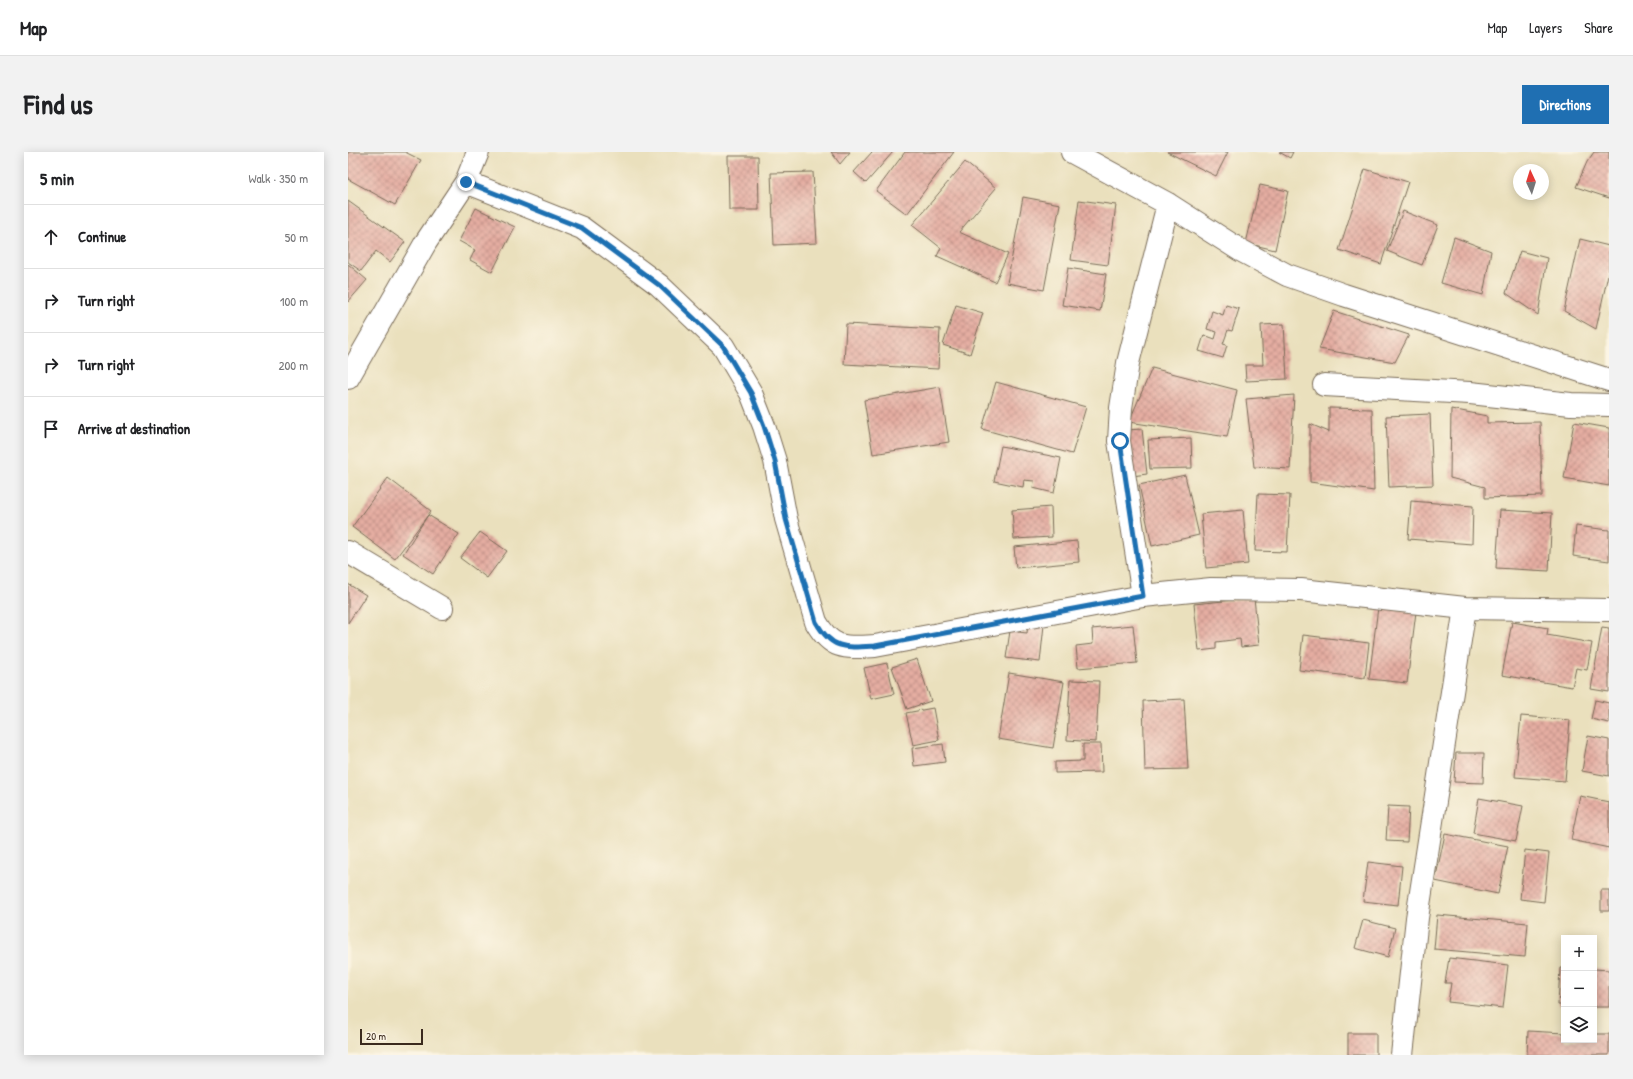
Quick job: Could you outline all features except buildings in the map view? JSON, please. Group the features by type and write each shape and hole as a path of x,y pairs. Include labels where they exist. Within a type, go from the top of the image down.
{"street":[{"path":"348,378 426,242 466,182 478,152"},
{"path":"1072,152 1168,204 1240,250 1287,275 1344,295 1609,380"},
{"path":"466,182 582,228 659,285 723,346 751,393 764,426 775,461 786,519 816,622 824,635 837,645 854,647 875,646 1143,596 1211,589 1301,590 1465,608 1609,610"},
{"path":"1143,596 1120,441 1121,408 1128,363 1168,204"},
{"path":"1324,385 1470,393 1571,404 1609,405"},
{"path":"348,552 442,608"},
{"path":"1402,1055 1417,918 1465,608"}],"route":[{"path":"466,182 582,228 659,285 723,346 751,393 764,426 775,461 786,519 816,622 824,635 837,645 854,647 875,646 1143,596 1120,441"}]}
